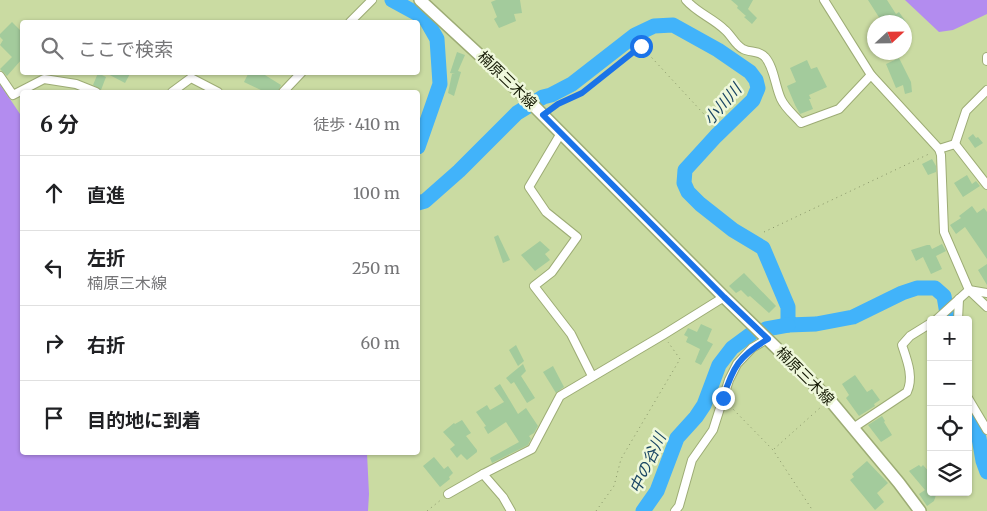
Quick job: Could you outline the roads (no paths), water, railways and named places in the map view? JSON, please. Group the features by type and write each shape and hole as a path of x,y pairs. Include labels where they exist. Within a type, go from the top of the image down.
{"main road":[{"name":"楠原三木線","path":"428,2 829,399 920,511"}],"street":[{"path":"352,20 372,0"},
{"path":"686,0 694,10 725,30 738,46 745,50 759,52 765,57 772,69 774,83 782,101 801,122 839,109 871,75"},
{"path":"824,0 871,75 939,149 941,156 944,232 969,290 987,307"},
{"path":"987,57 987,62"},
{"path":"285,90 299,75"},
{"path":"0,76 13,95 20,91"},
{"path":"175,90 191,78 214,90"},
{"path":"23,90 44,79 76,84 91,90"},
{"path":"955,144 966,111 987,90"},
{"path":"561,133 529,187 546,212 577,236 552,272 534,286 570,334 592,376"},
{"path":"939,149 955,144"},
{"path":"955,144 987,185"},
{"path":"969,290 987,293"},
{"path":"940,316 969,290"},
{"path":"448,494 532,449 560,396 724,297"},
{"path":"958,316 959,299"},
{"path":"853,428 907,392 911,384 902,344 910,336 927,325"},
{"path":"675,511 679,506 692,460 714,430 723,398 736,364 752,348 768,339"},
{"path":"972,405 987,430"},
{"path":"483,474 511,511"}],"waterway":[{"name":"小川川","path":"392,0 425,18 437,39 440,84 420,141"},
{"name":"小川川","path":"420,202 425,201 459,171 517,113 543,97 572,84 635,35 654,26 673,25 718,50 750,72 756,80 758,88 753,100 685,170 684,183 688,192 700,204 733,230 763,248 788,307 788,325 816,324 853,317 902,293 917,288 935,288 944,296 947,316"},
{"name":"中の谷川","path":"766,329 788,325"},
{"name":"中の谷川","path":"643,511 657,491 677,438 704,405 719,365 732,348 751,334"},
{"name":"小川川","path":"972,426 979,438 987,472"}]}
